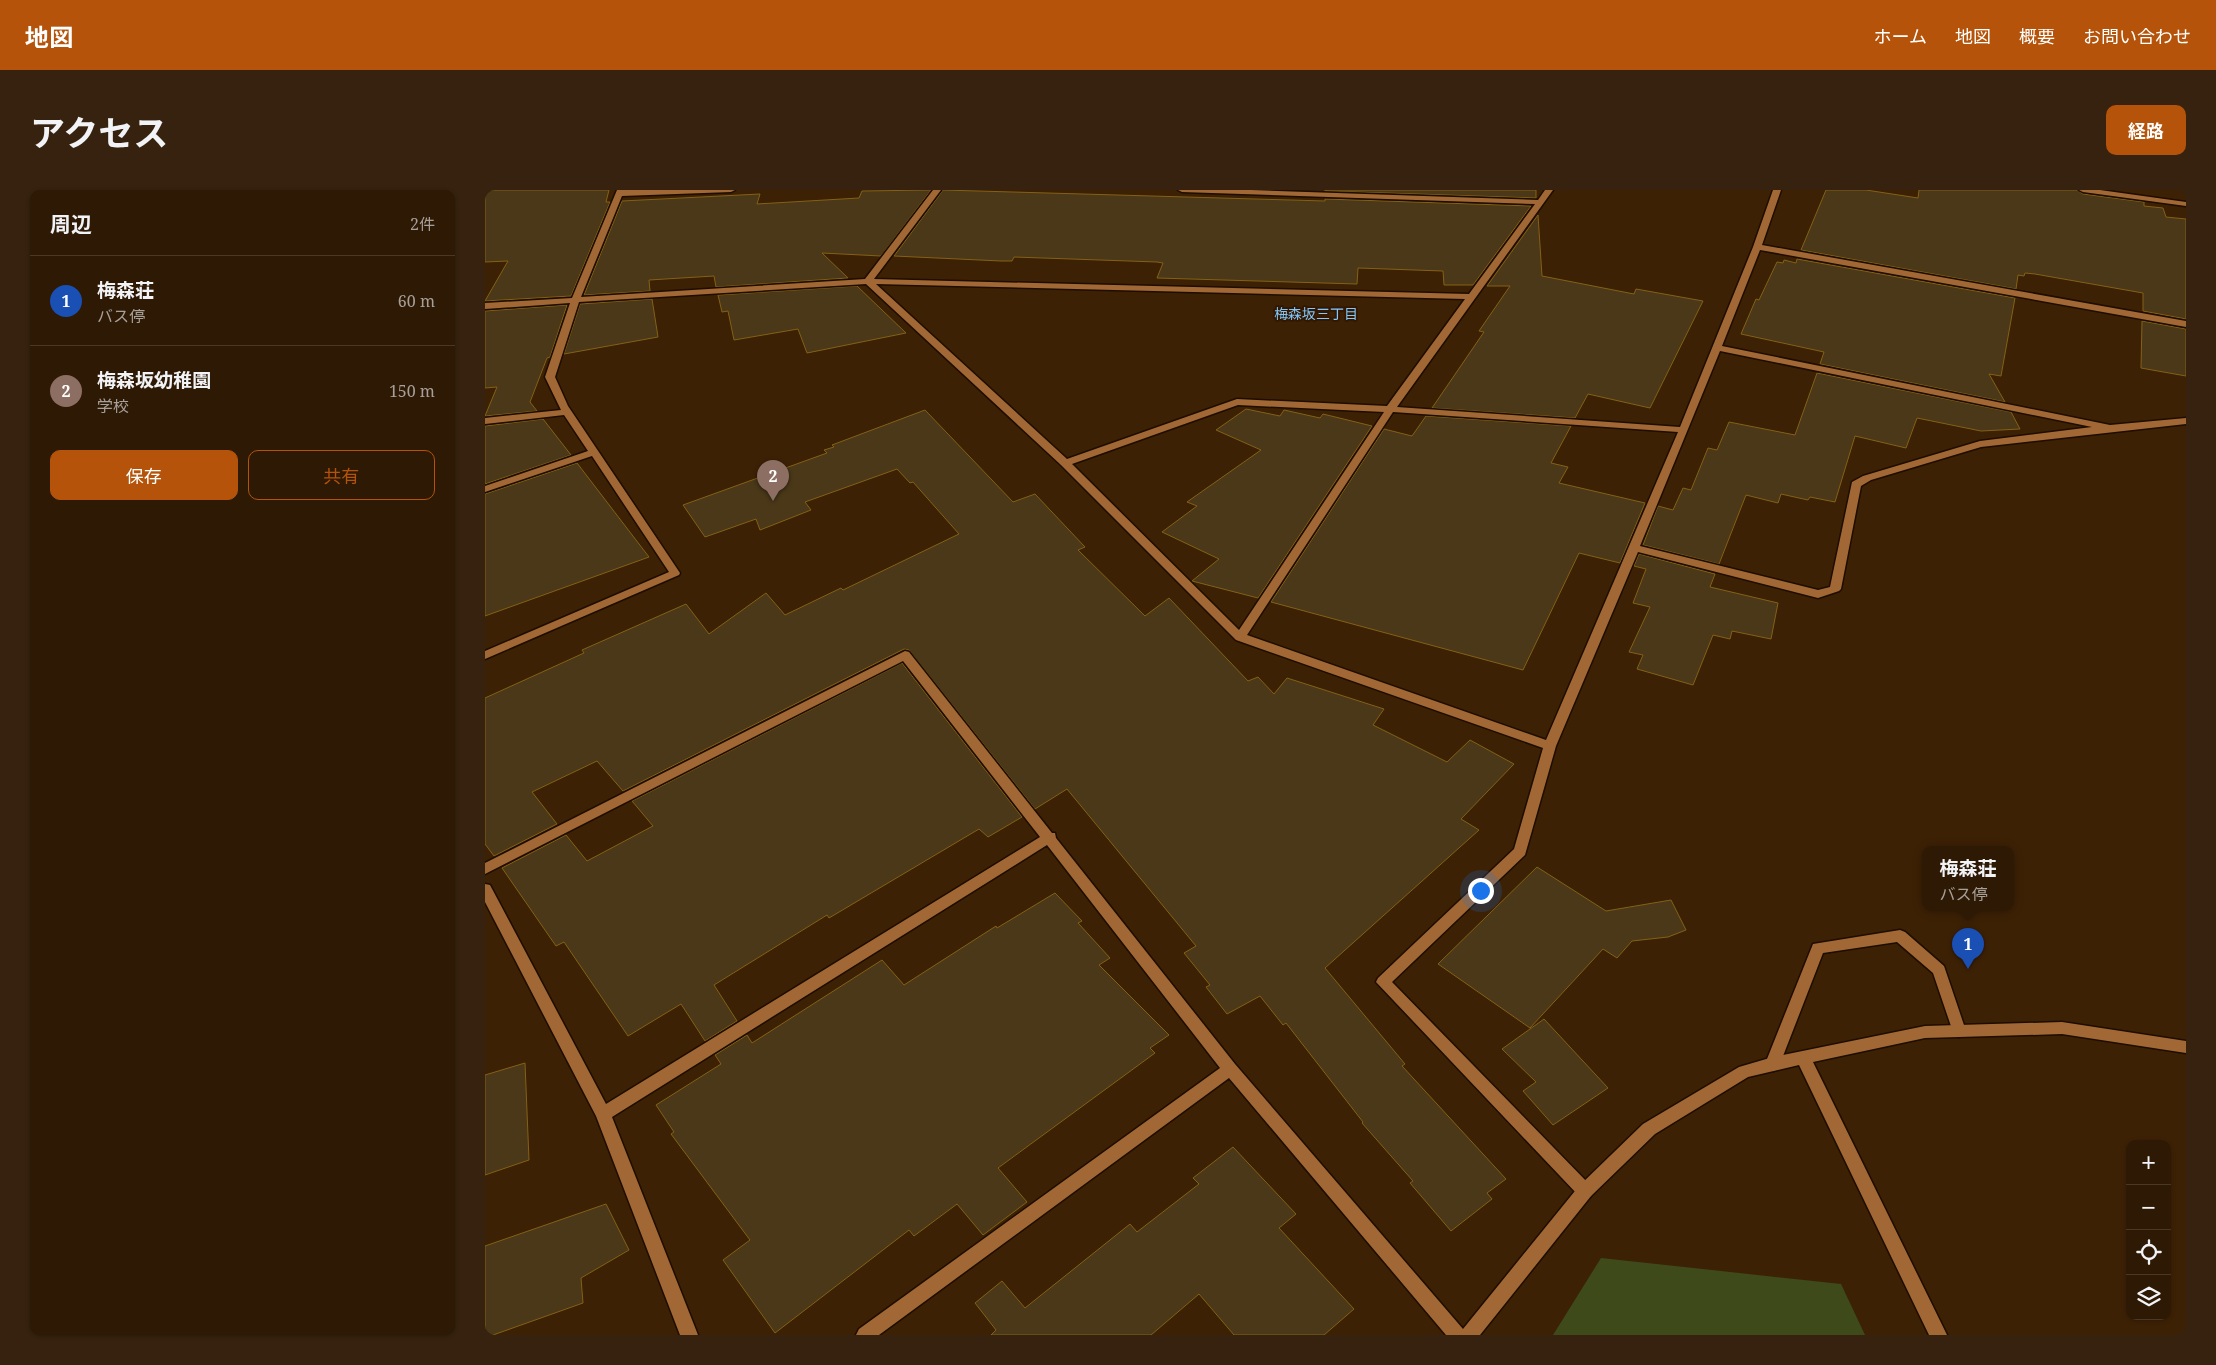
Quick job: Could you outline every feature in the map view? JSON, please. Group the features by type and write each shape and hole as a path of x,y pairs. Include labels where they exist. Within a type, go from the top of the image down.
{"street":[{"path":"485,655 675,573 567,412 550,377 576,299 620,192 731,190"},
{"path":"867,281 937,190"},
{"path":"1182,190 1540,202"},
{"path":"1240,637 1389,409 1549,190"},
{"path":"1585,1191 1383,982 1520,851 1549,746 1684,430 1757,247 1777,190"},
{"path":"2083,190 2186,204"},
{"path":"1757,247 2186,324"},
{"path":"867,281 1065,463 1240,637 1549,746"},
{"path":"485,306 867,281 1472,297"},
{"path":"1716,348 2110,428"},
{"path":"1065,463 1237,402 1389,409 1684,430"},
{"path":"485,421 567,412"},
{"path":"1634,548 1818,594 1835,589 1856,484 1867,478 1980,444 2186,421"},
{"path":"485,489 594,452"},
{"path":"485,869 905,655 1050,837 1230,1069 1457,1335"},
{"path":"603,1114 1050,837"},
{"path":"485,889 603,1114 689,1335"},
{"path":"1773,1064 1818,948 1900,936 1939,970 1959,1031"},
{"path":"1469,1335 1585,1191 1649,1129 1743,1072 1925,1032 2062,1028 2186,1047"},
{"path":"1803,1058 1938,1335"},
{"path":"865,1335 1230,1069"}],"green space":[{"path":"1601,1258 1841,1284 1865,1335 1553,1335"}],"building":[{"path":"485,190 609,190 606,202 610,202 571,296 485,301 508,261 485,262"},
{"path":"931,190 881,256 822,253 848,278 716,287 714,276 649,280 650,291 584,295 622,201 760,194 757,204 859,198 862,191"},
{"path":"943,190 1531,206 1473,285 1444,285 1443,271 1358,268 1357,284 1157,278 1163,263 1157,262 1014,257 1012,261 1001,261 894,256"},
{"path":"1536,190 1536,198 1325,191"},
{"path":"1826,190 1866,190 1918,198 1919,190 2077,190 2083,194 2144,202 2144,206 2163,208 2166,217 2186,219 2186,319 2143,311 2143,293 2025,273 2024,276 2018,275 2016,289 1801,250"},
{"path":"1538,215 1542,276 1634,294 1636,289 1703,301 1650,408 1588,394 1575,418 1432,408 1484,332 1479,331 1510,286 1487,286"},
{"path":"1797,259 2015,298 2001,376 1989,374 2005,402 1820,364 1824,352 1741,334 1756,299 1759,300 1777,262 1783,263 1784,260 1796,263"},
{"path":"857,286 906,333 807,353 798,329 734,340 728,311 722,312 718,295"},
{"path":"652,299 658,337 564,354 580,304"},
{"path":"567,305 550,357 547,358 530,402 537,411 485,416 497,387 485,388 485,311"},
{"path":"2142,321 2186,329 2186,376 2141,368"},
{"path":"1817,373 2011,412 2020,429 1981,431 1917,418 1906,448 1855,436 1835,502 1810,497 1808,500 1781,494 1778,503 1746,495 1719,564 1643,545 1658,506 1673,510 1683,488 1691,490 1708,448 1717,450 1729,422 1795,435"},
{"path":"1246,409 1280,416 1284,410 1320,418 1323,414 1372,426 1258,598 1192,581 1219,559 1162,532 1197,506 1187,502 1261,450 1216,430"},
{"path":"925,410 1013,502 1035,494 1085,547 1078,550 1145,616 1169,598 1248,681 1258,677 1274,694 1287,678 1384,709 1373,725 1447,762 1470,740 1514,764 1461,819 1479,830 1325,968 1405,1064 1402,1066 1506,1179 1487,1193 1492,1199 1451,1231 1410,1183 1413,1181 1362,1123 1286,1023 1283,1025 1260,996 1227,1014 1206,987 1210,985 1184,953 1196,946 1067,789 1035,809 909,650 904,649 623,791 597,761 532,792 557,824 494,856 485,844 485,698 584,653 582,650 686,604 709,634 766,593 785,615 841,588 843,590 959,534 913,482 910,483 897,469 805,502 811,510 760,530 756,519 705,537 683,505 827,453 824,450 834,447 832,445"},
{"path":"1426,416 1571,426 1551,463 1568,467 1559,483 1645,503 1620,563 1579,553 1523,670 1271,602 1384,429 1412,436"},
{"path":"543,419 571,455 485,484 485,426"},
{"path":"577,463 649,557 485,616 485,494"},
{"path":"1639,554 1715,574 1710,587 1778,603 1771,639 1732,631 1730,639 1713,635 1693,685 1637,669 1643,655 1629,652 1650,607 1633,603 1646,569 1634,566"},
{"path":"902,663 1022,817 988,837 979,829 829,918 827,915 714,985 737,1021 705,1041 681,1004 628,1036 564,942 556,946 502,868 566,835 587,861 653,826 632,801"},
{"path":"1537,867 1606,911 1671,900 1686,930 1668,937 1632,941 1617,958 1603,949 1530,1028 1438,964"},
{"path":"1055,893 1082,921 1078,923 1110,958 1099,965 1169,1035 1150,1048 1155,1053 998,1168 1027,1202 983,1235 957,1204 914,1236 909,1230 775,1333 723,1260 750,1240 671,1134 674,1132 656,1105 721,1064 715,1055 747,1035 752,1043 882,960 904,985 996,926 997,928"},
{"path":"1544,1019 1608,1088 1553,1125 1523,1091 1536,1082 1502,1049"},
{"path":"525,1063 529,1160 485,1175 485,1075"},
{"path":"1233,1147 1296,1214 1279,1228 1354,1309 1324,1335 1234,1335 1199,1294 1151,1335 991,1335 996,1330 975,1303 1002,1281 1025,1308 1130,1224 1137,1232 1199,1184 1193,1178"},
{"path":"606,1204 629,1250 581,1278 583,1303 493,1335 485,1335 485,1246"}],"place":[{"name":"梅森坂幼稚園","path":"773,501"},
{"name":"梅森荘","path":"1968,969"}],"district":[{"name":"梅森坂三丁目","path":"1316,314"}]}
